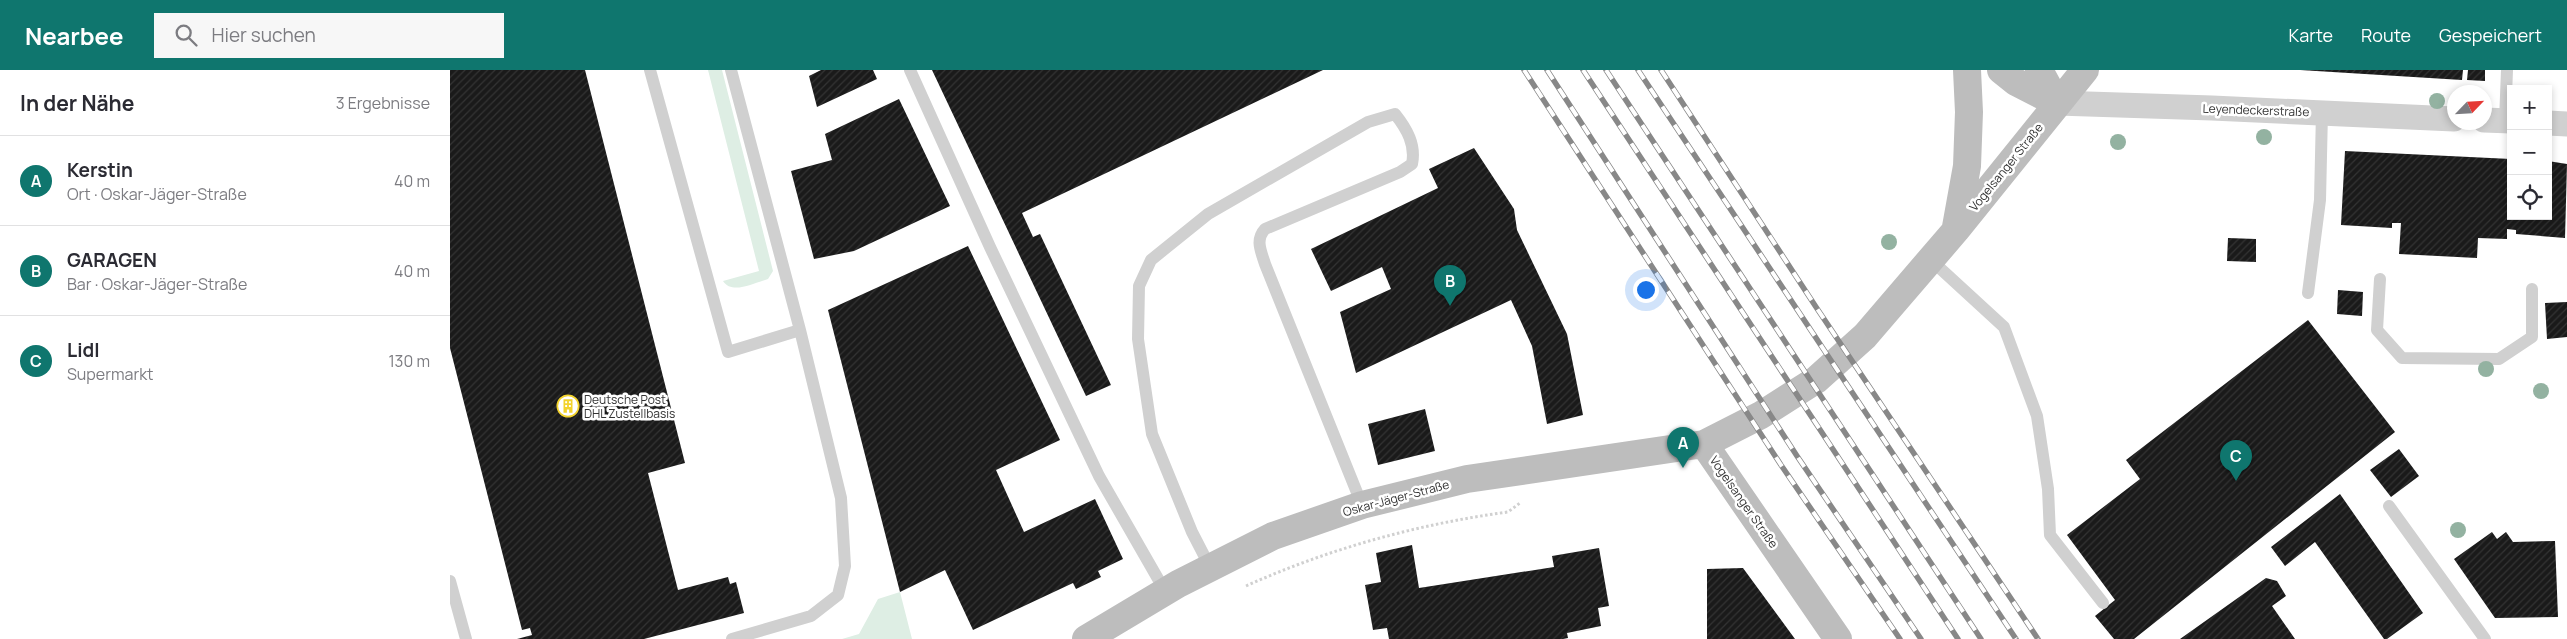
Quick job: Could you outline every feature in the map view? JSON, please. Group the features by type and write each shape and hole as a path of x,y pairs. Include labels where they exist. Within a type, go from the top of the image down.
{"street":[{"name":"Vogelsanger Straße","path":"1956,230 1967,166 1969,112 1967,70"},
{"path":"2001,70 2016,82 2057,104"},
{"path":"2039,70 2057,104"},
{"name":"Vogelsanger Straße","path":"1838,639 1704,444 1762,416 1816,380 1865,336 1956,230 2085,70"},
{"name":"Leyendeckerstraße","path":"2057,104 2322,112 2447,119"},
{"path":"2552,123 2567,124"},
{"name":"Oskar-Jäger-Straße","path":"1086,639 1165,591 1273,536 1362,505 1466,479 1704,444"}],"lane":[{"path":"650,70 728,352 800,330"},
{"path":"731,70 800,330 840,498 845,566 838,595 811,616 732,639"},
{"path":"910,70 990,247 1099,476 1165,591"},
{"path":"2500,121 2507,70"},
{"path":"2308,293 2320,200 2322,112"},
{"path":"1210,567 1192,532 1152,434 1138,339 1139,286 1151,260 1208,214 1368,122 1379,117 1395,114 1410,138 1415,152 1412,164 1400,172 1265,229 1259,235 1259,245 1265,264 1362,505"},
{"path":"1931,260 2004,327 2037,416 2048,489 2050,535 2103,602"},
{"path":"2380,280 2377,330 2402,358 2499,359 2532,336 2532,289"},
{"path":"2389,506 2485,639"},
{"path":"450,580 466,639"}],"path":[{"path":"1237,590 1297,563 1374,540 1508,512 1522,501"}],"shaded area":[{"path":"708,70 722,70 773,271 768,279 738,288 727,285 723,281 759,271"},
{"path":"900,592 912,639 842,639 859,634 878,599"}],"building":[{"name":"Deutsche Post DHL Zustellbasis","path":"450,70 585,70 685,463 648,473 678,590 728,577 730,584 736,582 744,613 644,639 517,639 532,635 530,628 522,630 450,348"},
{"path":"821,70 873,70 877,79 817,107 809,76"},
{"path":"932,70 1323,70 1022,213 1033,237 1040,234 1111,385 1086,396"},
{"path":"2300,70 2463,70 2462,80"},
{"path":"2468,70 2485,70 2485,81 2467,80"},
{"path":"899,99 950,206 854,251 814,259 791,171 832,160 825,134"},
{"path":"1474,148 1514,209 1517,230 1567,334 1583,415 1547,424 1532,346 1511,300 1356,373 1340,312 1391,289 1382,267 1331,291 1311,249 1438,188 1429,169"},
{"path":"2345,151 2507,159 2507,220 2552,220 2552,162 2567,164 2565,238 2516,234 2516,230 2507,229 2507,239 2478,238 2477,258 2399,254 2401,223 2392,223 2392,228 2341,225"},
{"path":"2228,238 2256,239 2256,262 2227,261"},
{"path":"968,246 1060,440 996,470 1024,532 1095,499 1123,559 1098,571 1101,577 1076,589 1073,583 973,630 945,570 900,592 828,310"},
{"path":"2338,290 2363,292 2362,316 2337,314"},
{"path":"2567,302 2567,337 2547,339 2545,303"},
{"path":"2308,320 2395,432 2134,639 2114,639 2095,616 2115,600 2067,535 2140,479 2126,460"},
{"path":"1425,409 1435,451 1378,465 1368,424"},
{"path":"2399,449 2419,476 2391,497 2370,470"},
{"path":"2340,494 2423,613 2387,639 2384,639 2315,542 2285,566 2271,547"},
{"path":"2492,532 2497,539 2506,532 2513,542 2555,541 2558,617 2495,618 2454,559"},
{"path":"1412,545 1419,588 1554,567 1552,556 1599,548 1609,606 1598,608 1601,626 1567,633 1568,638 1563,639 1389,639 1387,628 1373,630 1365,585 1381,582 1376,553"},
{"path":"1743,568 1795,639 1707,639 1707,569"},
{"path":"2266,578 2277,581 2286,596 2272,606 2295,639 2180,639"}],"railway":[{"path":"1524,70 1781,465 1900,639"},
{"path":"1547,70 1797,456 1921,639"},
{"path":"1583,70 1958,639"},
{"path":"1606,70 1981,639"},
{"path":"1638,70 2016,639"},
{"path":"1661,70 1816,307 2038,639"}],"place":[{"name":"GARAGEN","path":"1450,306"},
{"name":"Deutsche Post DHL Zustellbasis","path":"568,406"},
{"name":"Kerstin","path":"1683,468"},
{"name":"Lidl","path":"2236,481"}]}
